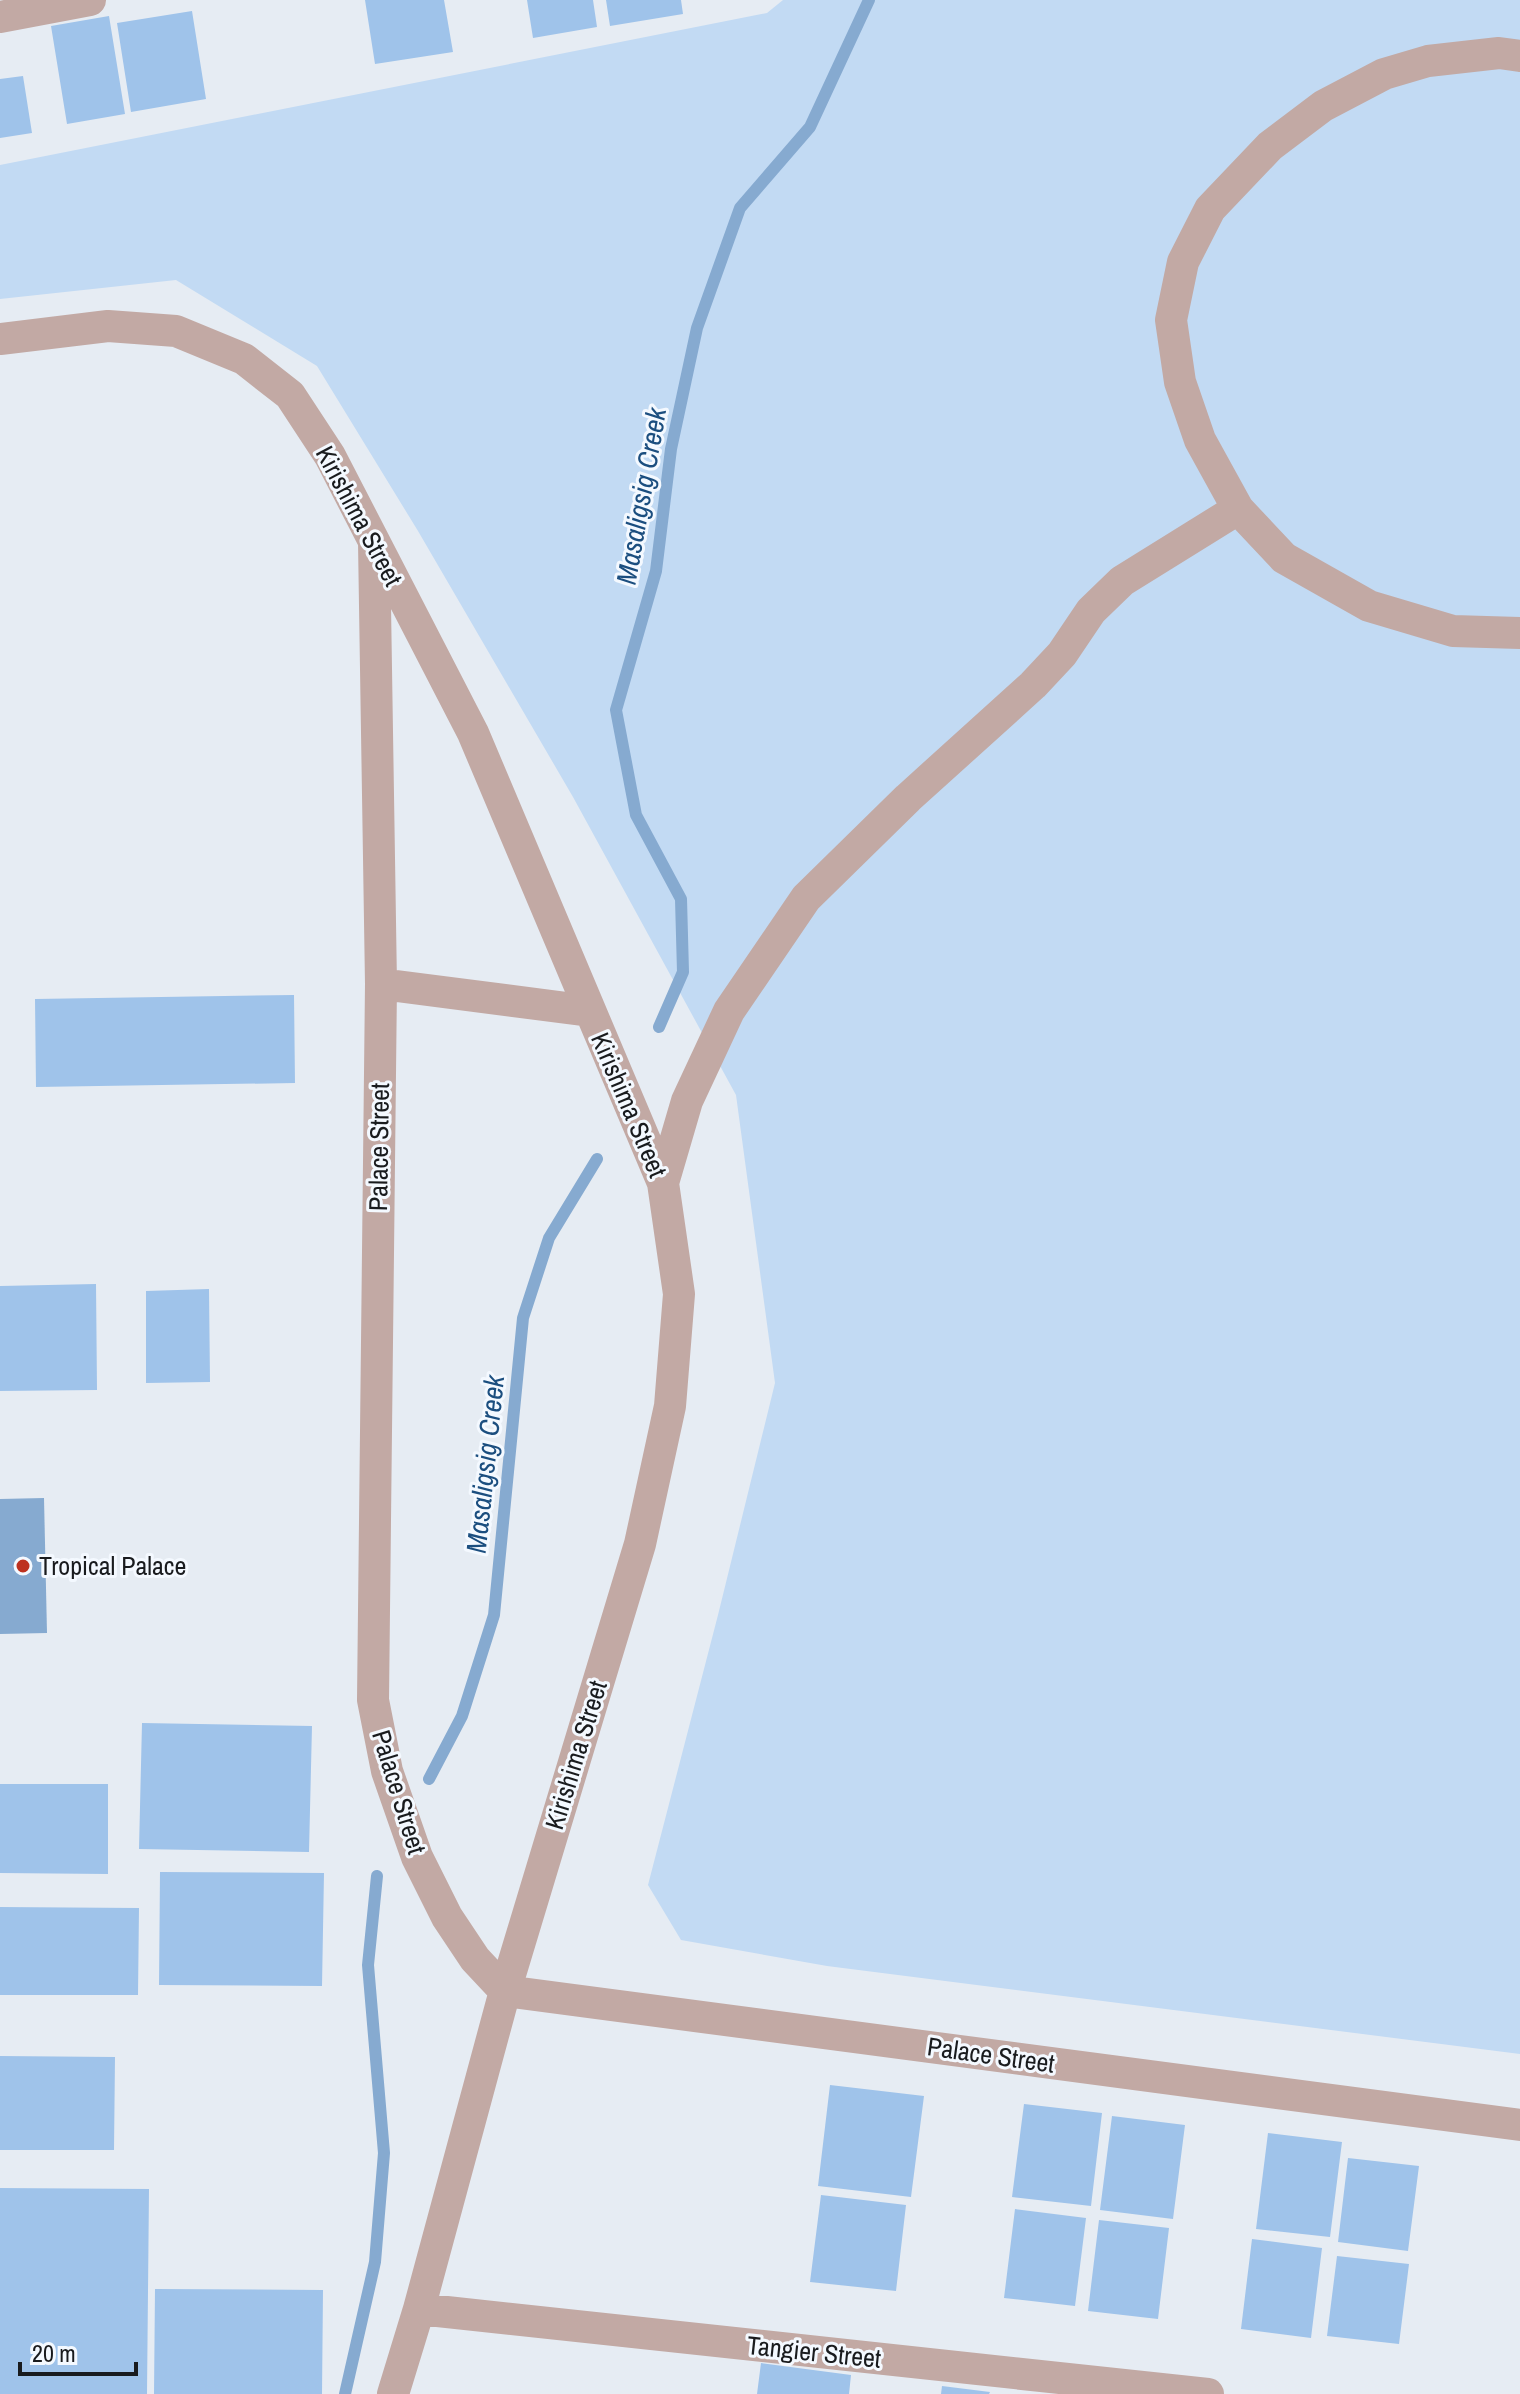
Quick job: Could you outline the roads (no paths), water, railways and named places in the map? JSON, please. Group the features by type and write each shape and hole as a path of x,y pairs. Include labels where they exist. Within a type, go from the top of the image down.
{"street":[{"path":"0,17 90,0"},
{"path":"1520,56 1499,53 1428,61 1384,74 1323,106 1270,146 1210,209 1183,262 1171,320 1180,382 1200,440 1238,509 1284,558 1369,606 1453,631 1520,633"},
{"name":"Kirishima Street","path":"0,339 108,326 176,331 244,359 290,395 330,456 473,733 663,1183 679,1294 670,1406 640,1544 505,1991 393,2394"},
{"path":"663,1183 687,1101 729,1011 806,898 908,798 1033,685 1062,654 1091,611 1122,581 1238,509"},
{"name":"Palace Street","path":"374,542 381,984 373,1700 387,1771 417,1857 447,1917 475,1959 505,1991 1520,2125"},
{"path":"381,984 590,1011"},
{"name":"Tangier Street","path":"419,2309 1208,2394"}],"waterway":[{"name":"Masaligsig Creek","path":"659,1027 683,972 681,899 636,815 616,710 656,571 671,449 697,328 740,208 810,127 869,0"},
{"name":"Masaligsig Creek","path":"429,1779 462,1716 494,1615 523,1318 549,1238 597,1159"},
{"name":"Masaligsig Creek","path":"345,2394 375,2262 384,2153 368,1965 377,1876"}],"place":[{"name":"Tropical Palace","path":"23,1566"}]}
